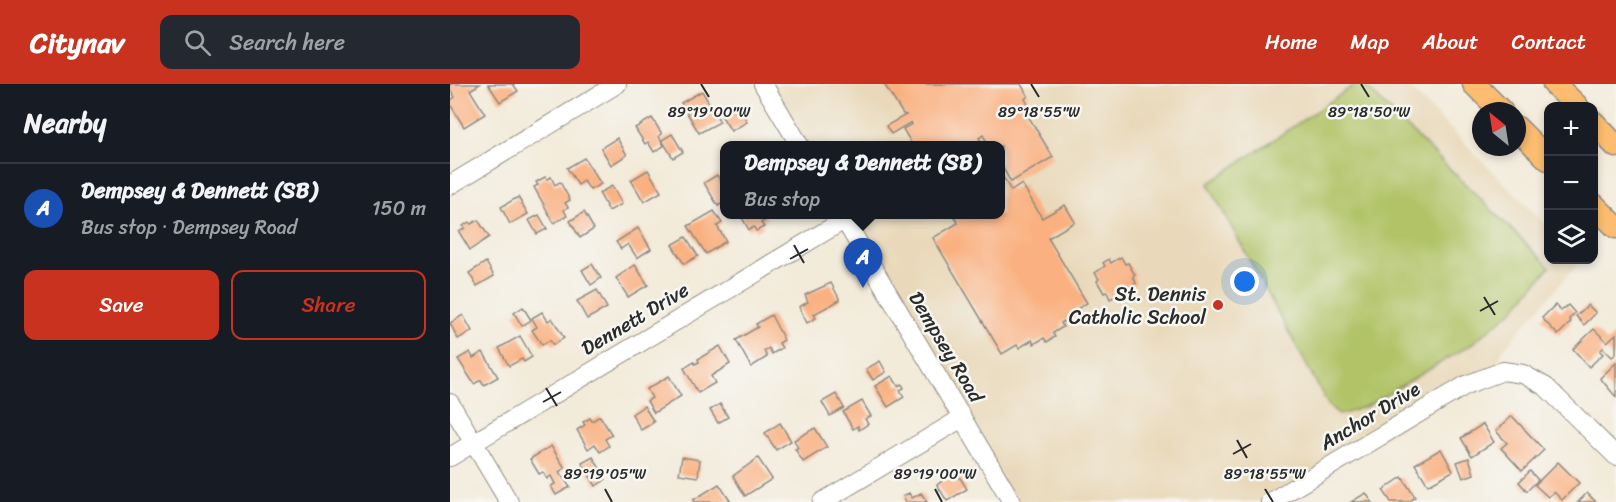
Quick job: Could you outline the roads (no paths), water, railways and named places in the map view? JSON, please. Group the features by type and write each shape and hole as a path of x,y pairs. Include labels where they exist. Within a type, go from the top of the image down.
{"main road":[{"path":"1474,84 1492,102"},
{"path":"1554,84 1572,102"},
{"path":"1598,128 1616,146"},
{"path":"1526,137 1545,156"},
{"path":"1598,210 1616,227"}],"street":[{"path":"450,185 617,84"},
{"path":"763,84 797,141"},
{"name":"Dennett Drive","path":"450,457 839,219"},
{"name":"Dempsey Road","path":"843,219 1012,502"},
{"name":"Anchor Drive","path":"1270,502 1466,385 1503,371 1523,374 1546,387 1616,456"},
{"path":"450,403 508,502"},
{"path":"822,502 962,418"}],"place":[{"name":"Dempsey & Dennett (SB)","path":"863,288"},
{"name":"St. Dennis Catholic School","path":"1218,305"}]}
